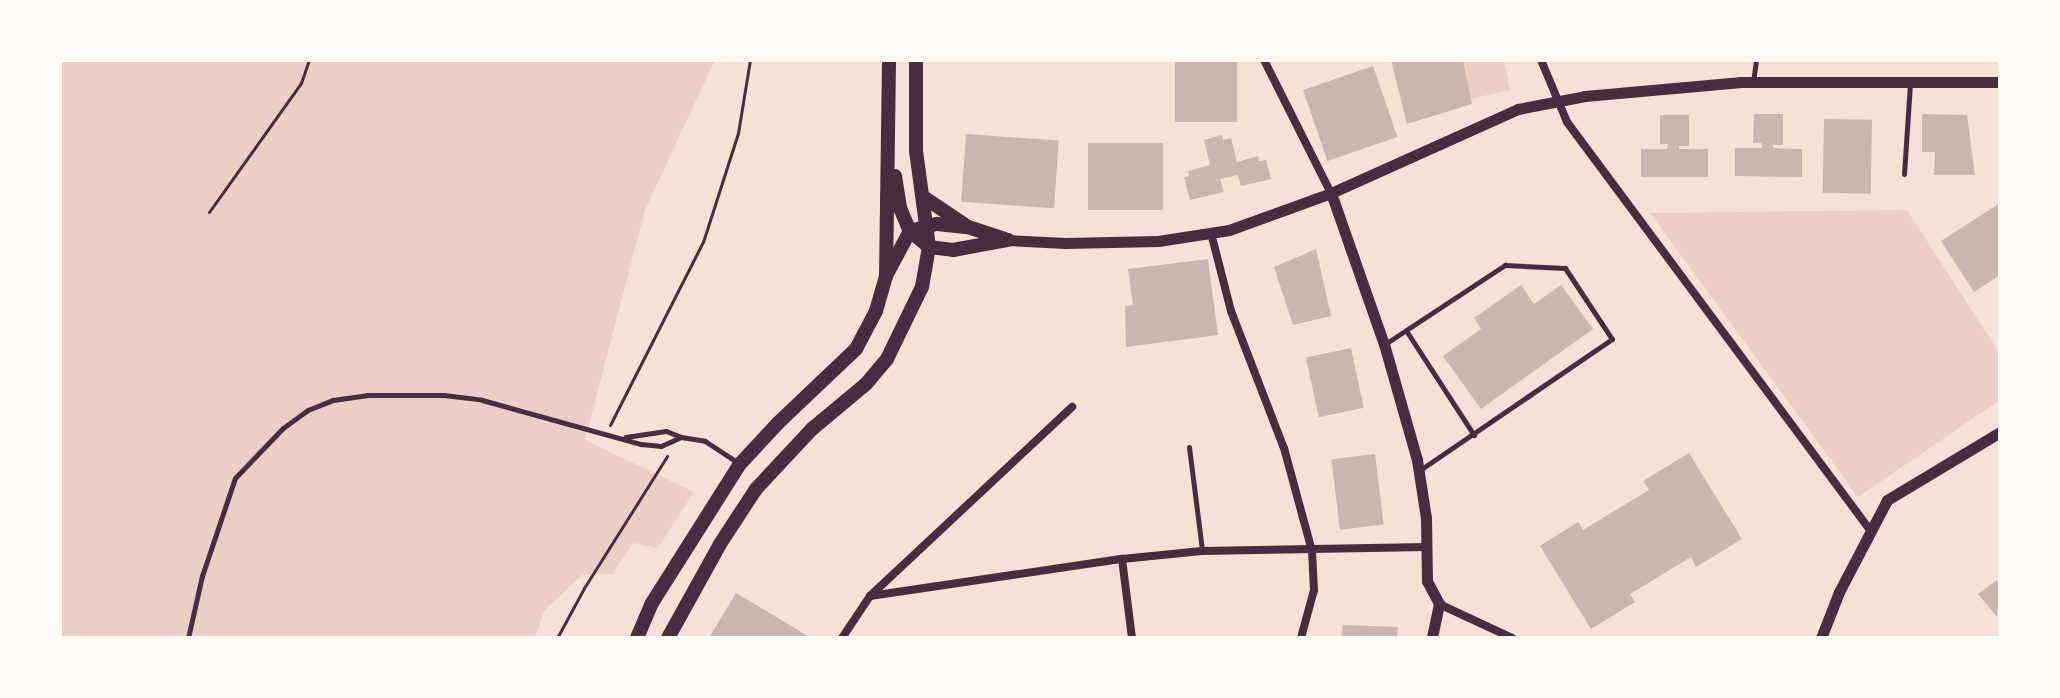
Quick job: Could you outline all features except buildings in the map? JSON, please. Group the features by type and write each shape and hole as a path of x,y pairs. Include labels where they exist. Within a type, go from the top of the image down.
{"main road":[{"path":"886,277 889,60"},
{"path":"916,60 916,151 925,198 929,247 922,287"},
{"path":"888,122 900,208 910,231 929,247 953,250 1008,240"},
{"path":"925,198 968,227"},
{"path":"637,638 652,603 740,464 856,349 876,311 886,277 910,231 928,225 968,227 1008,240"},
{"path":"668,638 720,544 756,489 812,429 866,384 887,359 922,287 953,250"}],"street":[{"path":"1264,60 1331,193 1384,344 1418,471 1427,547 1427,581 1439,604 1512,638"},
{"path":"1541,60 1567,122 1870,530"},
{"path":"1008,240 1065,243 1158,241 1229,230 1331,193 1518,109 1558,101 1753,83 2000,82"},
{"path":"1211,233 1231,311 1284,448 1312,551 1314,590 1301,638"},
{"path":"842,638 870,596 1072,407"},
{"path":"1821,638 1887,500 2000,432"},
{"path":"870,596 1122,559 1202,551 1427,547"},
{"path":"1122,559 1132,638"},
{"path":"1432,638 1439,604"}],"lane":[{"path":"1753,83 1756,60"},
{"path":"1904,174 1910,83"},
{"path":"1384,344 1407,332 1505,265 1565,268 1612,339 1418,471"},
{"path":"1407,332 1474,435"},
{"path":"188,638 212,544 235,478 283,428 308,410 333,400 367,395 444,395 482,400 607,432 641,444 661,446 681,437"},
{"path":"625,437 666,431 705,441 740,464"},
{"path":"1189,447 1202,551"}],"path":[{"path":"209,212 301,83 309,60"},
{"path":"607,432 703,242 738,133 750,60"},
{"path":"557,638 656,470 681,437"}],"shaded area":[{"path":"60,60 715,60 645,210 585,440 694,492 658,548 633,543 612,574 582,575 544,611 535,638 60,638"},
{"path":"1461,60 1504,60 1510,90 1470,99"},
{"path":"1907,210 2000,354 2000,400 1858,497 1650,213"}]}
